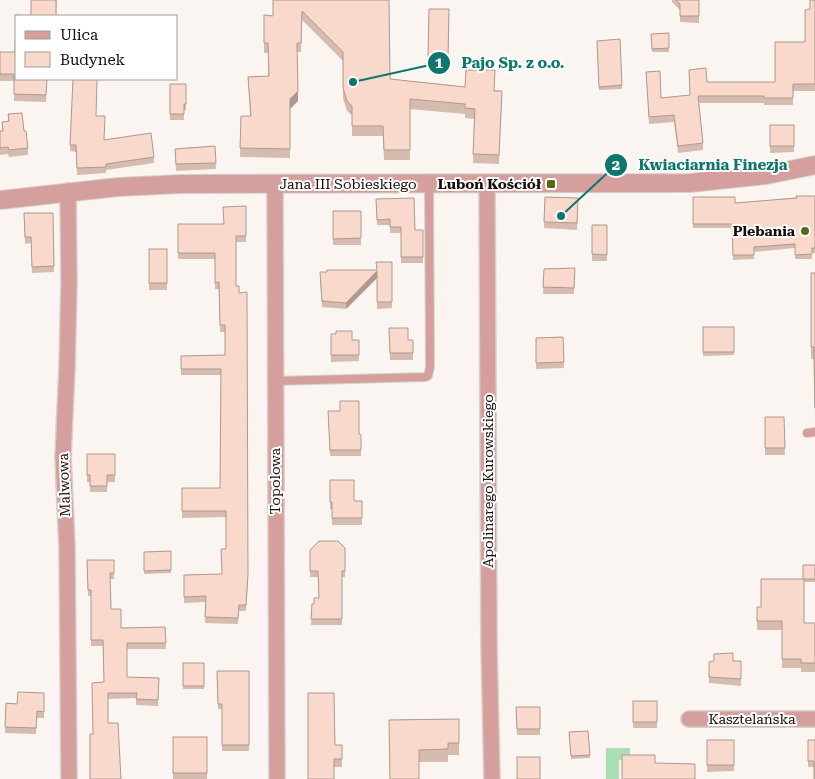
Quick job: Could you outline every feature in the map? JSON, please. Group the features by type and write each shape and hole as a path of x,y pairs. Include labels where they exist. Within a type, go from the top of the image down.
{"street":[{"name":"Jana III Sobieskiego","path":"0,200 68,191 143,185 697,182 766,175 815,165"},
{"name":"Topolowa","path":"275,184 277,779"},
{"name":"Apolinarego Kurowskiego","path":"487,184 489,635 492,779"},
{"name":"Malwowa","path":"68,191 69,292 63,457 69,779"},
{"name":"Kasztelańska","path":"689,719 815,719"}],"lane":[{"path":"275,381 428,376 430,367 429,184"}],"green space":[{"path":"606,748 630,748 630,760 619,760 619,779 606,779"}],"building":[{"path":"31,0 56,0 56,15 31,15"},
{"path":"273,0 389,0 390,79 465,87 466,70 495,70 494,91 502,91 499,155 473,154 475,109 465,108 465,104 410,99 410,150 384,150 383,126 352,126 352,106 347,101 343,88 343,52 302,11 301,43 297,43 298,91 290,99 290,149 240,148 241,116 251,116 248,77 269,76 268,43 264,43 264,15 273,16"},
{"path":"676,0 699,0 699,16 680,16 680,4"},
{"path":"810,0 815,0 815,84 793,84 793,98 698,96 703,143 678,146 674,115 649,117 646,72 660,71 661,98 690,95 689,70 706,68 707,82 775,82 775,42 805,42 805,10 810,9"},
{"path":"429,9 449,9 448,57 428,57"},
{"path":"669,33 669,48 652,49 651,34"},
{"path":"620,39 622,85 599,87 597,41"},
{"path":"0,52 15,52 15,80 47,80 46,95 14,94 14,74 0,74"},
{"path":"73,80 97,80 96,116 105,116 104,140 151,133 154,157 106,164 106,167 77,168 76,145 70,145"},
{"path":"170,84 186,84 184,114 170,114"},
{"path":"22,113 28,148 9,150 8,147 0,148 0,131 3,131 2,122 9,121 8,114"},
{"path":"770,125 794,125 794,146 770,146"},
{"path":"215,146 216,163 176,164 175,149"},
{"path":"796,196 815,196 815,248 812,248 812,254 795,255 795,244 754,247 754,255 733,255 732,224 693,224 693,197 735,197 735,203 797,198"},
{"path":"545,197 578,198 577,223 544,222"},
{"path":"414,198 415,230 423,230 423,257 401,257 401,227 390,227 390,219 377,220 376,199"},
{"path":"246,206 246,236 236,236 236,286 239,286 239,293 247,292 248,574 246,605 239,605 238,618 205,617 206,596 184,597 184,575 222,574 221,549 226,549 226,511 182,511 182,488 220,488 221,369 181,369 181,356 225,355 225,325 220,325 219,282 215,283 215,253 178,253 178,224 224,224 223,207"},
{"path":"333,211 361,211 361,238 333,239"},
{"path":"24,213 53,213 54,266 32,267 31,237 25,237"},
{"path":"592,225 607,225 607,255 592,254"},
{"path":"149,249 167,249 167,283 149,283"},
{"path":"376,262 392,262 392,302 377,302 377,271 346,303 322,301 320,272 327,272 327,270 377,270"},
{"path":"575,268 574,288 543,287 544,269"},
{"path":"811,273 815,273 815,408 814,347 811,347"},
{"path":"703,327 734,327 734,352 703,352"},
{"path":"389,328 408,328 408,340 413,340 413,353 390,353"},
{"path":"336,331 352,331 352,340 359,340 359,355 331,355 331,334 336,334"},
{"path":"563,337 564,362 536,363 536,338"},
{"path":"340,401 359,401 361,450 330,450 328,411 340,411"},
{"path":"765,417 784,417 785,448 765,448"},
{"path":"87,454 115,454 115,475 107,475 107,486 90,486 90,475 87,475"},
{"path":"330,480 354,480 354,501 362,501 362,518 332,518"},
{"path":"319,541 338,541 345,548 345,571 342,571 342,619 311,619 314,598 319,598 318,571 310,571 310,550"},
{"path":"171,551 171,570 144,571 144,552"},
{"path":"87,560 114,560 114,573 110,573 111,609 121,609 121,628 165,627 166,643 127,643 127,677 159,678 158,700 136,699 137,693 108,693 108,723 118,723 121,779 90,779 90,734 93,734 92,683 104,682 103,640 91,640 91,590 88,590"},
{"path":"803,565 815,565 815,579 803,579"},
{"path":"761,579 804,579 804,623 815,623 815,663 801,663 801,659 782,659 782,621 757,621 757,607 761,607"},
{"path":"733,653 733,661 741,661 741,679 709,677 709,662 714,661 714,654"},
{"path":"183,663 204,663 204,686 183,686"},
{"path":"217,671 249,671 249,745 222,745 222,704 218,704"},
{"path":"18,692 44,693 44,712 37,711 36,728 5,727 6,703 17,704"},
{"path":"308,693 334,693 335,745 342,745 342,759 334,759 334,779 308,779"},
{"path":"633,701 657,701 657,722 633,722"},
{"path":"516,707 540,707 540,729 517,729"},
{"path":"459,719 459,743 448,743 448,749 419,750 419,779 390,779 389,720"},
{"path":"588,731 590,755 571,756 569,732"},
{"path":"173,737 207,737 207,773 173,773"},
{"path":"707,740 734,740 734,765 707,765"},
{"path":"808,740 815,740 815,779 814,761 808,761"},
{"path":"622,755 655,755 655,763 695,764 695,779 622,779"},
{"path":"517,757 540,757 540,779 517,779"}],"place":[{"name":"Pajo Sp. z o.o.","path":"353,82"},
{"name":"Luboń Kościół","path":"551,184"},
{"name":"Kwiaciarnia Finezja","path":"561,216"},
{"name":"Plebania","path":"805,231"}]}
